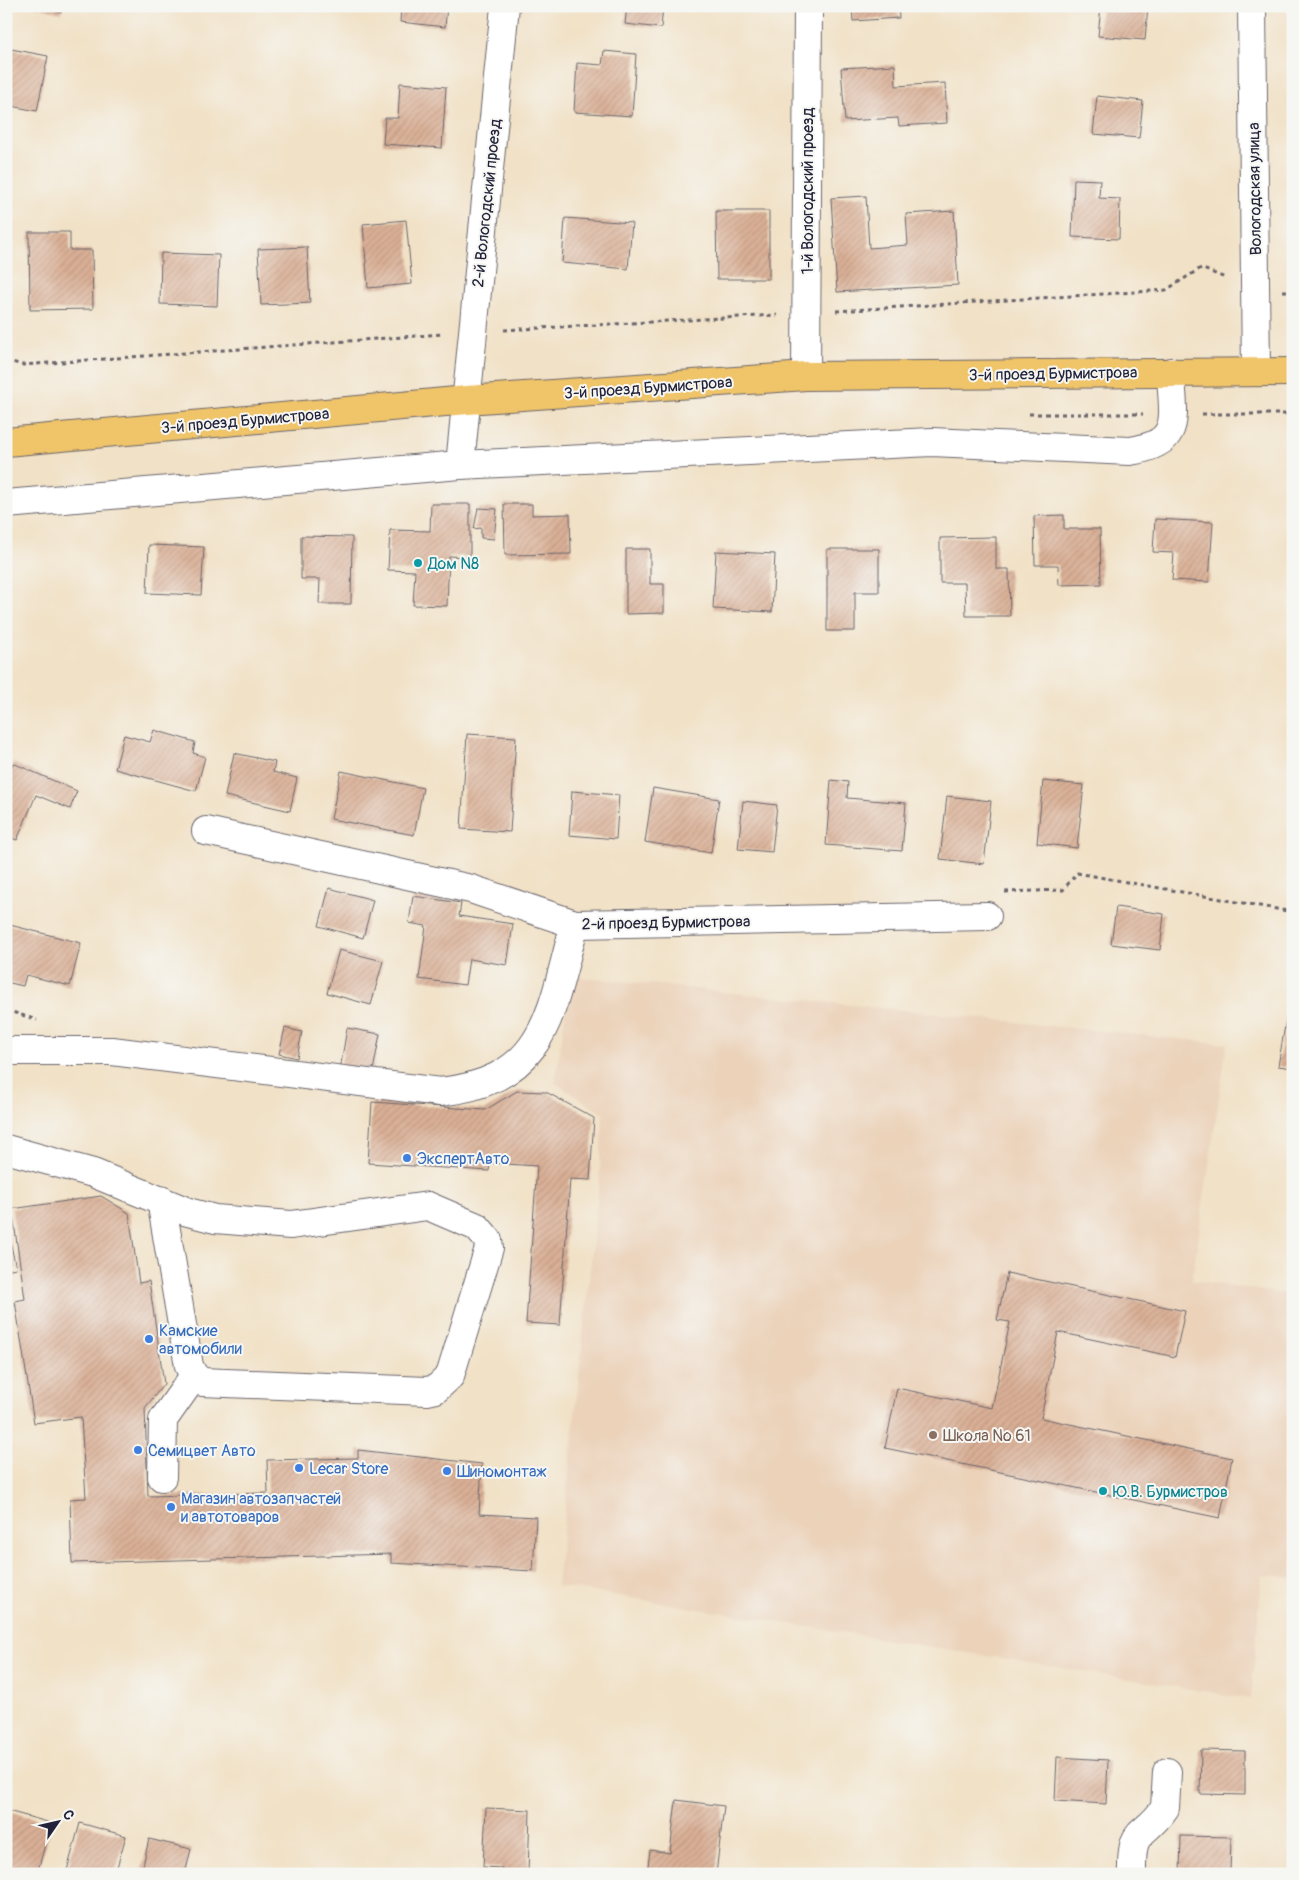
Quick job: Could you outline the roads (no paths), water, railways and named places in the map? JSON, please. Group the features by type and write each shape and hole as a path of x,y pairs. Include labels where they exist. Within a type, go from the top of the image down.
{"main road":[{"name":"3-й проезд Бурмистрова","path":"6,442 467,400 806,376 1293,372"}],"street":[{"name":"2-й Вологодский проезд","path":"460,465 505,6"},
{"name":"1-й Вологодский проезд","path":"806,376 808,6"},
{"name":"Вологодская улица","path":"1252,6 1256,372"},
{"path":"6,504 460,465 932,442 1130,451 1148,447 1164,440 1172,430 1171,372"},
{"name":"2-й проезд Бурмистрова","path":"206,831 471,890 575,924 987,916"},
{"path":"6,1051 112,1051 440,1092 460,1090 479,1085 501,1075 528,1055 538,1042 547,1024 575,924"},
{"path":"6,1149 93,1173 202,1216 279,1224 428,1206 476,1226 488,1240 489,1248 450,1376 436,1389 427,1391 212,1384 202,1382 194,1376 189,1366 161,1200"},
{"path":"162,1477 163,1420 194,1376"},
{"path":"1132,1874 1133,1842 1165,1808 1167,1772"}],"place":[{"name":"Дом N8","path":"418,563"},
{"name":"ЭкспертАвто","path":"407,1158"},
{"name":"Камские автомобили","path":"149,1339"},
{"name":"Школа № 61","path":"933,1435"},
{"name":"Семицвет Авто","path":"138,1450"},
{"name":"Lecar Store","path":"299,1468"},
{"name":"Шиномонтаж","path":"447,1471"},
{"name":"Ю.В. Бурмистров","path":"1103,1491"},
{"name":"Магазин автозапчастей и автотоваров","path":"171,1507"}]}
